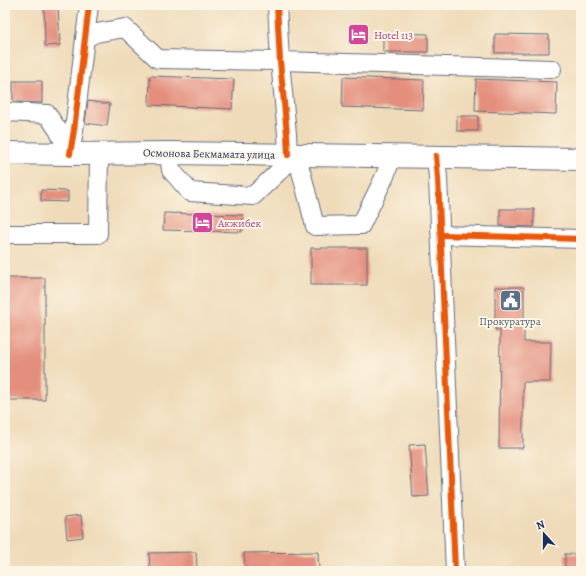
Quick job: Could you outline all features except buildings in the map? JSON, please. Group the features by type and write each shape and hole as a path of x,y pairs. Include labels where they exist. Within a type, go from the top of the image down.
{"highway":[{"name":"Осмонова Бекмамата улица","path":"5,153 169,153 581,159"}],"street":[{"path":"70,154 89,5"},
{"path":"277,5 280,61 287,134 292,155 302,174 315,226 361,225 385,176 392,156"},
{"path":"85,38 96,33 125,28 158,59 552,69"},
{"path":"5,112 47,114 58,130 70,154"},
{"path":"5,234 98,234 99,153"},
{"path":"169,153 171,170 190,192 253,196 292,155"},
{"path":"436,156 441,235 455,571"},
{"path":"441,235 581,239"}],"cycle path":[{"path":"70,154 89,5"},
{"path":"277,5 288,155"},
{"path":"436,156 455,571"},
{"path":"441,235 581,239"}],"place":[{"name":"Hotel 113","path":"358,35"},
{"name":"Акжибек","path":"203,223"},
{"name":"Прокуратура","path":"510,301"}]}
